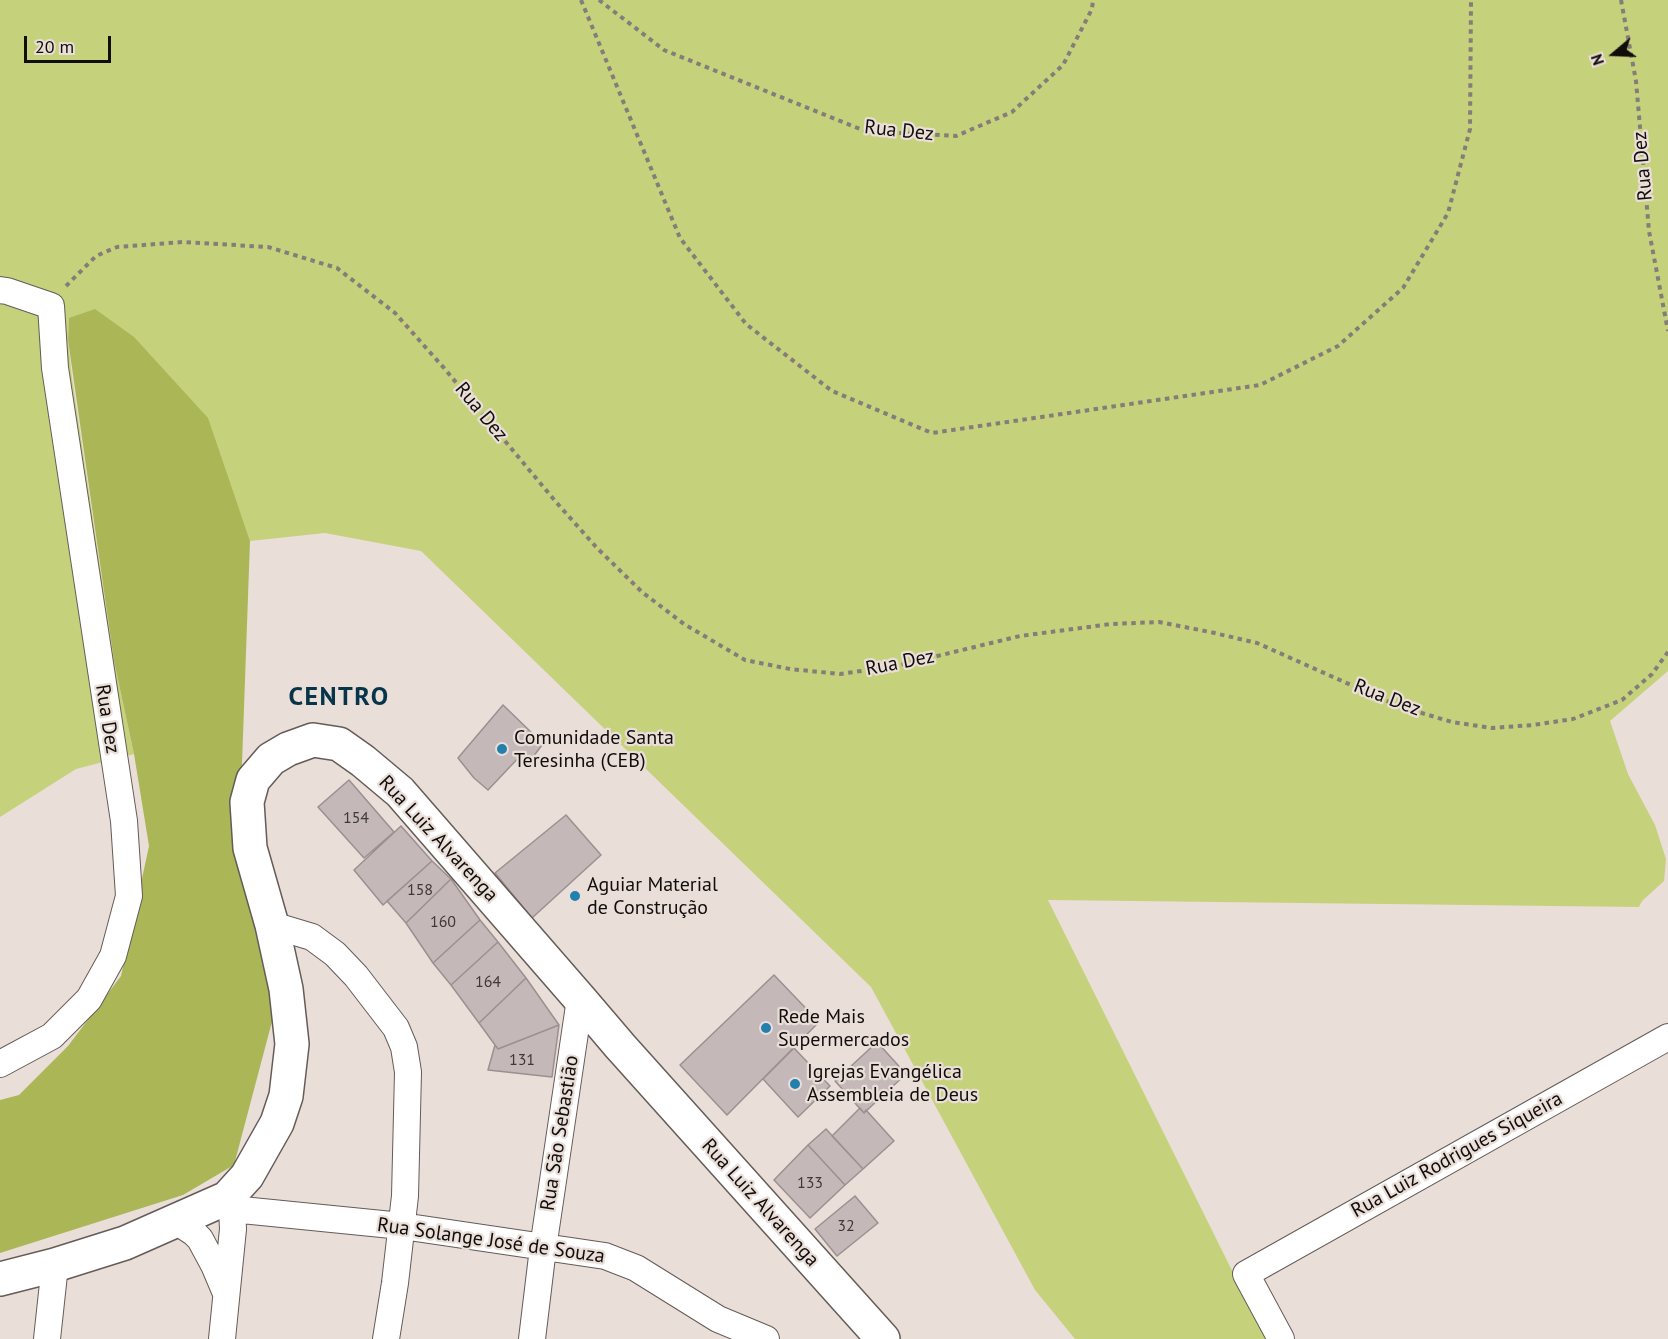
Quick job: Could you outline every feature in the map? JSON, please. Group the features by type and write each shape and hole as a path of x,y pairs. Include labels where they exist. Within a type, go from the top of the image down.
{"street":[{"path":"0,290 51,306"},
{"name":"Rua Dez","path":"0,1064 52,1036 89,999 113,956 129,896 124,821 56,380 51,306"},
{"name":"Rua Luiz Alvarenga","path":"0,1279 125,1243 176,1221 229,1204 247,1176 277,1124 286,1096 292,1044 286,989 273,925 250,848 247,802 253,780 271,759 288,749 313,740 339,744 400,792 620,1047 882,1339"},
{"path":"273,925 312,937 335,954 356,976 396,1028 404,1047 408,1072 405,1196 386,1339"},
{"name":"Rua São Sebastião","path":"532,1339 543,1248 580,999"},
{"name":"Rua Luiz Rodrigues Siqueira","path":"1281,1339 1246,1274 1668,1037"},
{"path":"222,1339 233,1229 229,1204"},
{"name":"Rua Solange José de Souza","path":"229,1204 402,1226 605,1256 636,1268 718,1319 766,1339"},
{"path":"176,1221 200,1239 227,1294"},
{"path":"47,1339 55,1265"}],"path":[{"path":"581,0 680,238 746,324 832,391 932,433 1260,384 1338,346 1402,288 1448,213 1470,129 1471,0"},
{"name":"Rua Dez","path":"599,0 664,50 865,131 956,136 1012,112 1063,65 1092,9 1093,0"},
{"name":"Rua Dez","path":"1622,0 1636,81 1649,231 1668,331"},
{"name":"Rua Dez","path":"51,306 71,279 96,256 117,247 183,242 268,247 337,268 395,313 563,510 597,548 642,592 684,624 745,660 790,669 840,674 896,666 1020,636 1111,624 1159,622 1257,644 1398,706 1452,722 1492,728 1533,725 1573,718 1622,700 1652,674 1668,651"}],"green space":[{"path":"0,0 1668,0 1668,671 1610,721 1628,774 1655,825 1666,859 1664,881 1642,901 1639,907 1048,900 1266,1339 1075,1339 1035,1290 871,987 421,551 325,533 250,541 239,510 69,318 68,340 72,378 114,661 134,754 76,769 0,817"},
{"path":"95,309 134,337 208,418 250,541 239,847 258,926 274,1014 234,1165 183,1195 0,1253 0,1100 19,1095 68,1046 121,976 149,846 134,754 114,661 68,340 69,318"}],"building":[{"name":"Comunidade Santa Teresinha (CEB)","path":"503,705 542,745 530,761 523,753 488,790 474,778 458,758"},
{"path":"349,780 394,832 364,858 318,807"},
{"path":"566,815 601,855 532,918 495,873"},
{"path":"401,826 432,861 383,905 354,870"},
{"path":"432,861 451,879 406,923 387,901"},
{"path":"451,879 480,920 433,963 406,923"},
{"path":"480,920 498,942 451,985 433,963"},
{"path":"498,942 526,978 479,1023 451,985"},
{"path":"774,975 819,1022 727,1115 680,1065"},
{"path":"526,978 559,1025 498,1049 479,1023"},
{"path":"559,1025 552,1077 488,1070 495,1045 498,1049"},
{"path":"877,1042 906,1074 864,1113 835,1081"},
{"path":"794,1048 830,1086 798,1117 763,1079"},
{"path":"860,1108 864,1113 866,1110 894,1141 863,1169 832,1136"},
{"path":"826,1129 863,1169 845,1185 808,1145"},
{"path":"808,1145 845,1185 810,1218 774,1180"},
{"path":"855,1196 878,1223 837,1256 815,1229"}],"place":[{"name":"Comunidade Santa Teresinha (CEB)","path":"502,749"},
{"name":"Aguiar Material de Construção","path":"575,896"},
{"name":"Rede Mais Supermercados","path":"766,1028"},
{"name":"Igrejas Evangélica Assembleia de Deus","path":"795,1084"}],"district":[{"name":"CENTRO","path":"339,698"}]}
